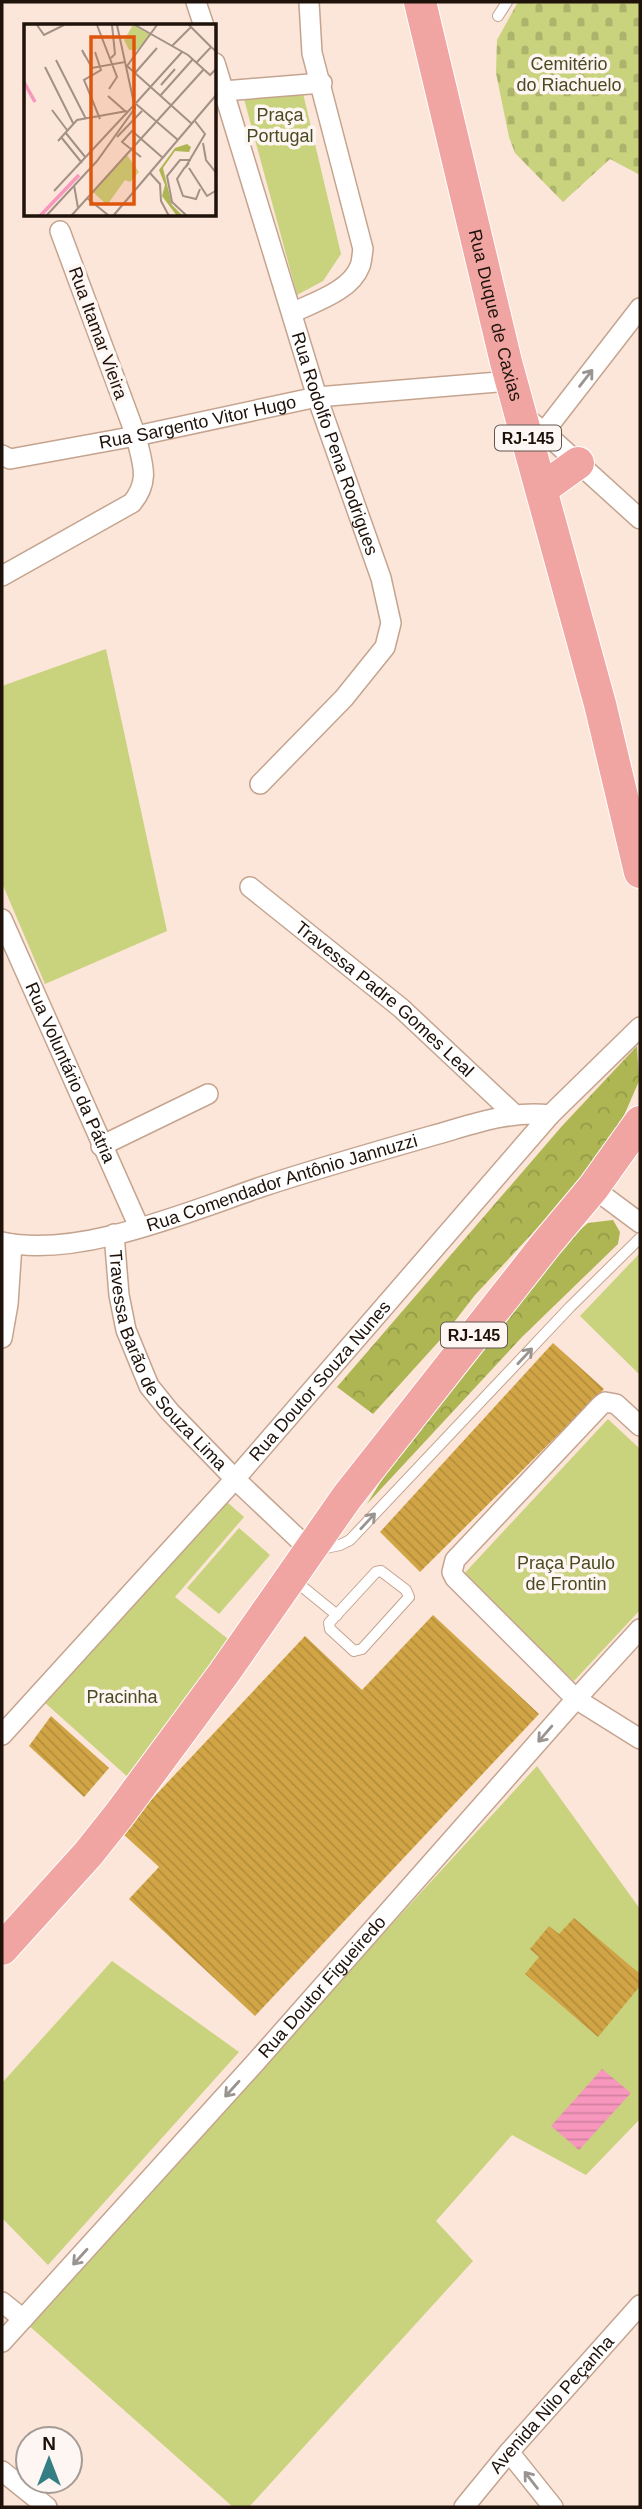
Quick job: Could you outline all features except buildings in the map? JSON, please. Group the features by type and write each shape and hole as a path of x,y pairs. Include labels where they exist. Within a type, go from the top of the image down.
{"main road":[{"name":"Rua Duque de Caxias","path":"420,2 511,381 533,423 542,489 600,704 640,872"},
{"path":"542,489 578,463"},
{"name":"RJ-145","path":"2,1949 120,1815 292,1578 347,1497 593,1188 640,1122"}],"street":[{"path":"196,2 203,24"},
{"path":"292,313 339,289 352,279 360,267 363,249 322,83 312,53 309,2"},
{"name":"Rua Rodolfo Pena Rodrigues","path":"217,69 317,397 381,578 391,623 385,647 344,698 260,785"},
{"path":"224,91 322,83"},
{"name":"Rua Itamar Vieira","path":"2,576 132,503 144,483 144,468 136,436 60,230"},
{"path":"640,308 533,423 640,519"},
{"name":"Rua Sargento Vitor Hugo","path":"6,457 136,436 317,397 511,381"},
{"name":"Travessa Padre Gomes Leal","path":"250,887 401,1009 514,1114"},
{"name":"Rua Voluntário da Pátria","path":"2,919 139,1227"},
{"name":"Rua Doutor Souza Nunes","path":"2,1735 235,1479 550,1115 640,1027"},
{"path":"101,1146 208,1094"},
{"name":"Rua Comendador Antônio Jannuzzi","path":"2,1338 8,1304 7,1243 68,1243 114,1234 337,1163 514,1114 550,1115"},
{"path":"593,1188 640,1223"},
{"name":"Travessa Barão de Souza Lima","path":"114,1234 118,1295 126,1331 149,1386 170,1412 235,1479 310,1550"},
{"path":"640,1426 615,1404 609,1402 601,1405 455,1560 453,1566 454,1578 576,1699 640,1739"},
{"name":"Rua Doutor Figueiredo","path":"2,2342 254,2064 640,1629"},
{"path":"2,2302 23,2319"},
{"name":"Avenida Nilo Peçanha","path":"464,2507 509,2452 640,2305"},
{"path":"509,2452 553,2507"},
{"path":"2,2471 47,2507"}],"lane":[{"path":"498,16 507,2"},
{"path":"310,1550 340,1545 350,1540 570,1307 640,1238"},
{"path":"385,1571 409,1594 407,1601 357,1652 329,1627 329,1623 337,1615 376,1572 385,1571"},
{"path":"292,1578 337,1615"}],"green space":[{"name":"Cemitério do Riachuelo","path":"518,2 640,2 640,175 610,159 563,202 515,153 509,137 496,73 497,40"},
{"name":"Praça Portugal","path":"302,89 341,254 323,281 297,295 244,99"},
{"path":"106,649 167,931 45,984 2,883 2,686"},
{"path":"637,1046 639,1081 616,1134 584,1178 475,1295 441,1339 373,1414 337,1387 562,1126"},
{"path":"613,1220 620,1232 618,1244 522,1337 367,1504 467,1355 575,1234 588,1223"},
{"path":"640,1253 640,1375 580,1316"},
{"name":"Praça Paulo de Frontin","path":"608,1419 640,1449 640,1610 574,1681 461,1577"},
{"name":"Pracinha","path":"227,1502 244,1517 175,1597 228,1639 130,1779 43,1701"},
{"path":"239,1528 270,1555 219,1614 187,1588"},
{"path":"537,1766 640,1909 640,2119 586,2175 512,2135 436,2221 473,2261 249,2507 233,2507 26,2323"},
{"path":"112,1961 239,2052 48,2265 2,2218 2,2083"}],"shaded area":[{"path":"602,2069 631,2093 579,2150 551,2126"}]}
